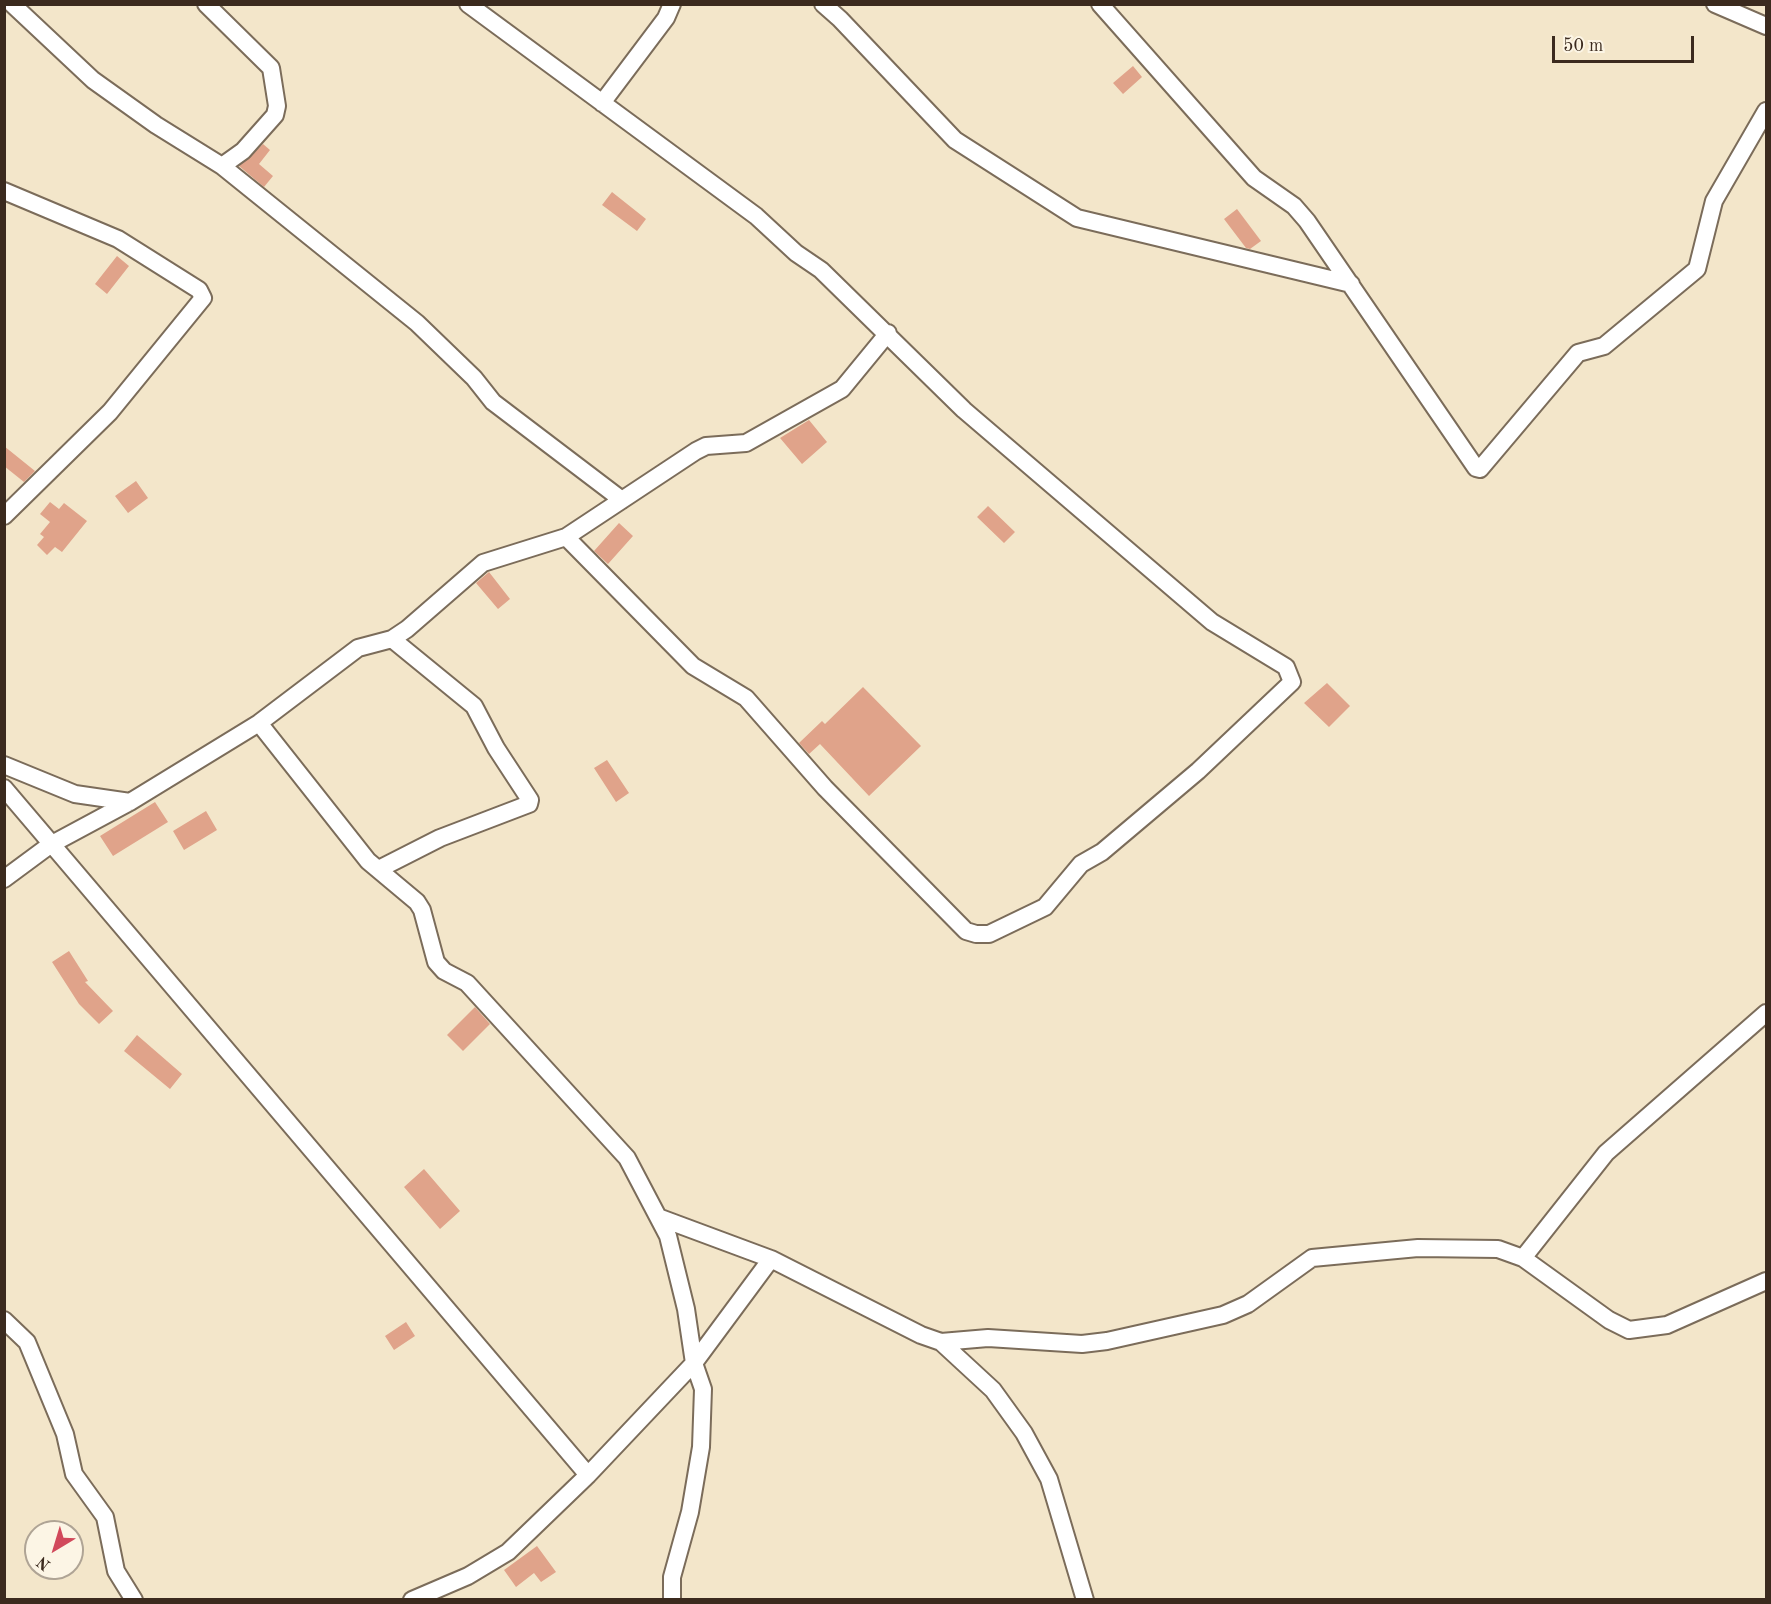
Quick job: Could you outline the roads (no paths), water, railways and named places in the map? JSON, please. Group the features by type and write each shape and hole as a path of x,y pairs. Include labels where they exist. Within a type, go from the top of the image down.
{"street":[{"path":"12,4 93,80 156,125 222,165 417,322 474,378 493,402 622,500"},
{"path":"206,4 271,68 277,106 275,115 243,151 222,165"},
{"path":"468,4 756,216 796,253 821,270 888,333 964,410 1228,634 1286,667 1291,674 1292,682 1198,771 1102,852 1081,864 1046,907 989,934 966,931 825,788 746,698 693,666 566,537"},
{"path":"602,103 666,18 672,4"},
{"path":"823,4 955,140 1077,218 1351,284"},
{"path":"1100,4 1254,178 1294,206 1351,284 1476,468 1483,468 1578,353 1604,346 1697,269 1716,194 1767,111"},
{"path":"1715,4 1767,26"},
{"path":"4,192 118,239 199,290 203,298 110,412 4,516"},
{"path":"8,873 50,845 130,802 259,723 358,648 392,639 483,563 566,537 696,451 706,446 746,443 842,388 888,333"},
{"path":"379,869 440,838 529,804 530,800 496,748 474,705 392,639"},
{"path":"259,723 368,861 422,910 436,962 444,971 467,983 627,1158 668,1236 686,1309 694,1363 703,1389 701,1447 690,1512 672,1577 672,1599"},
{"path":"4,765 75,794 130,802"},
{"path":"4,788 50,845 588,1476"},
{"path":"1523,1258 1606,1153 1767,1012"},
{"path":"658,1217 771,1259 921,1335 941,1342 993,1390 1024,1432 1049,1479 1085,1599"},
{"path":"941,1342 988,1338 1082,1344 1107,1341 1223,1315 1248,1304 1312,1258 1429,1248 1498,1249 1523,1258 1609,1320 1629,1330 1667,1324 1767,1281"},
{"path":"412,1599 468,1576 508,1552 588,1476 694,1363 771,1259"},
{"path":"4,1320 27,1342 65,1434 74,1474 105,1517 116,1571 134,1599"}]}
